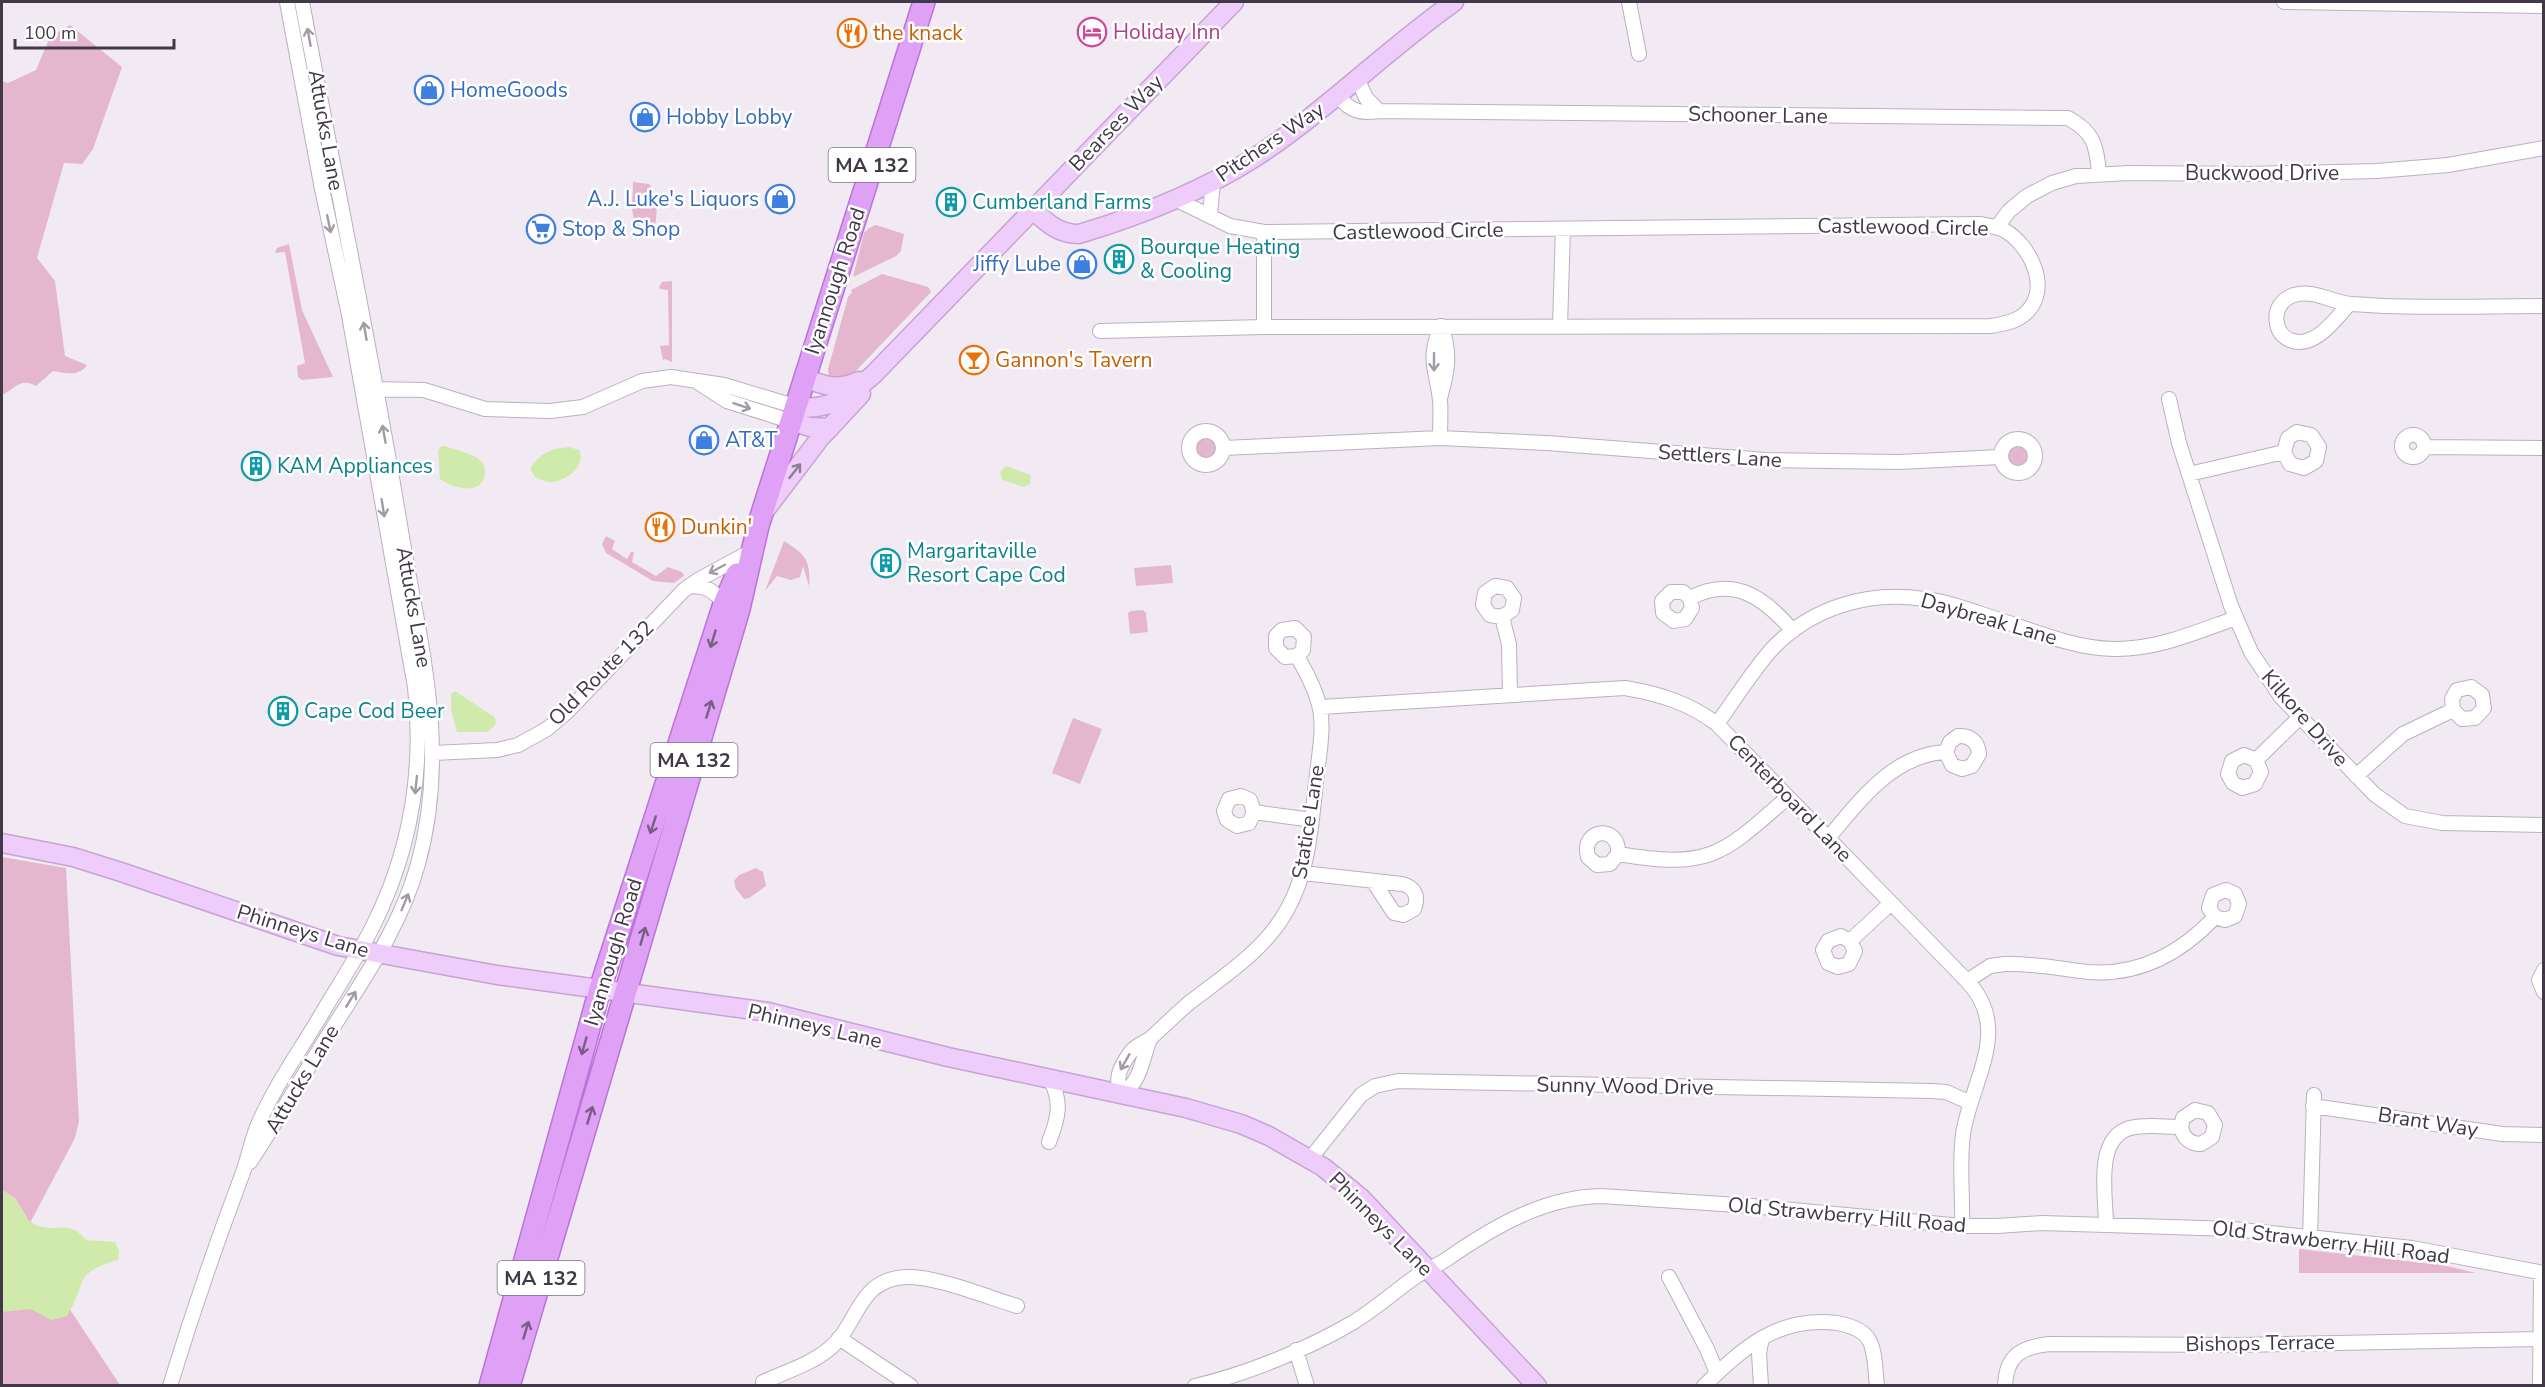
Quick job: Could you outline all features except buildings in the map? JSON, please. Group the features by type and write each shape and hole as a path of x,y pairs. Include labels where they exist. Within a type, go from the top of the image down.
{"main road":[{"name":"Iyannough Road","path":"509,1386 739,609 759,521 924,2"},
{"name":"Bearses Way","path":"792,414 839,402 874,374 1234,2"},
{"name":"Pitchers Way","path":"1032,209 1056,229 1079,234 1175,199 1213,182 1255,157 1338,96 1454,2"},
{"path":"804,378 840,388 874,374"},
{"name":"Bearses Way","path":"792,414 816,428 830,428 856,401 874,374"},
{"path":"759,521 830,428"},
{"name":"Iyannough Road","path":"490,1386 600,989 724,604 759,521"},
{"name":"Phinneys Lane","path":"2,843 73,857 360,951 497,975 768,1012 948,1057 1203,1112 1241,1125 1269,1136 1310,1159 1361,1198 1537,1386"}],"street":[{"name":"Attucks Lane","path":"243,1174 379,954 406,898 418,864 429,810 433,753 430,699 369,389 287,2"},
{"name":"Attucks Lane","path":"170,1386 211,1256 243,1174 256,1128 360,951 380,911 401,860 414,798 418,729 415,687 369,389 302,2"},
{"path":"1629,2 1639,54"},
{"path":"2284,2 2544,6"},
{"path":"1358,80 1366,98 1380,111"},
{"name":"Schooner Lane","path":"1338,96 1353,111 1361,113 1380,111 2068,118 2083,126 2093,139 2099,174"},
{"name":"Buckwood Drive","path":"1997,227 2009,211 2036,190 2063,179 2099,174 2377,171 2448,165 2544,148"},
{"path":"1210,215 1213,182"},
{"name":"Castlewood Circle","path":"1100,331 1441,326 1976,327 2004,324 2020,318 2029,309 2037,292 2038,281 2033,263 2020,245 2009,234 1997,227 1981,224 1264,232 1241,230 1175,199"},
{"path":"1560,326 1563,229"},
{"path":"1264,232 1264,327"},
{"path":"2349,304 2326,329 2306,341 2290,340 2277,326 2276,316 2279,307 2285,300 2294,296 2317,295 2349,304 2544,306"},
{"path":"1440,438 1440,400 1448,372 1448,344 1441,326"},
{"name":"Bearses Way","path":"369,389 424,390 485,410 550,411 583,407 648,379 671,377 697,382 727,401 792,414"},
{"name":"Kilkore Drive","path":"2169,399 2189,474 2236,618 2260,669 2281,697 2356,776 2395,810 2416,819 2442,823 2544,825"},
{"name":"Settlers Lane","path":"1224,448 1440,438 1547,443 1766,460 1899,462 2000,457"},
{"path":"2424,447 2544,448"},
{"path":"2189,474 2284,452"},
{"name":"Old Route 132","path":"433,753 496,750 518,744 542,732 567,712 659,614 689,586 746,554"},
{"path":"689,586 710,589 724,604"},
{"path":"1690,598 1716,589 1745,592 1772,607 1793,631"},
{"name":"Daybreak Lane","path":"1717,724 1761,662 1793,631 1814,617 1844,604 1864,599 1895,597 1938,602 2069,642 2112,649 2163,644 2236,618"},
{"path":"1502,617 1509,644 1510,695"},
{"name":"Statice Lane","path":"1122,1094 1117,1080 1120,1069 1133,1049 1150,1039 1172,1017 1262,945 1287,911 1302,873 1312,820 1323,726 1317,693 1297,656"},
{"name":"Centerboard Lane","path":"1321,707 1626,688 1674,699 1690,706 1717,724 1967,981 1981,1000 1989,1036 1962,1148 1962,1226"},
{"path":"2356,776 2403,734 2453,710"},
{"path":"2256,760 2300,717"},
{"path":"1828,838 1869,790 1887,774 1920,757 1946,752"},
{"path":"1618,854 1673,861 1712,855 1735,842 1788,796"},
{"path":"1254,812 1312,820"},
{"path":"1302,873 1373,881"},
{"path":"1850,941 1891,903"},
{"path":"1967,981 1990,966 2005,964 2091,972 2135,968 2157,961 2180,949 2215,917"},
{"path":"2544,970 2539,980 2544,992"},
{"path":"1049,1142 1055,1126 1059,1097 1050,1078"},
{"name":"Sunny Wood Drive","path":"1310,1159 1361,1095 1375,1086 1398,1081 1932,1091 1946,1092 1971,1103"},
{"name":"Brant Way","path":"2310,1239 2313,1100 2502,1134 2544,1135"},
{"path":"2106,1224 2106,1156 2113,1139 2131,1128 2181,1127"},
{"name":"Old Strawberry Hill Road","path":"1195,1386 1296,1350 1353,1322 1427,1268 1445,1260 1525,1213 1580,1196 1742,1206 1962,1226 2042,1223 2195,1226 2412,1248 2542,1273"},
{"path":"2540,1386 2542,1273"},
{"path":"1669,1277 1707,1349 1717,1374"},
{"path":"764,1386 763,1382 822,1354 839,1338 868,1294 885,1282 896,1278 924,1278 1017,1306"},
{"path":"1704,1386 1762,1338 1784,1326 1802,1323 1831,1323 1855,1328 1864,1334 1872,1347 1876,1386"},
{"path":"839,1338 911,1386"},
{"path":"1761,1386 1759,1353 1762,1338"},
{"name":"Bishops Terrace","path":"2005,1386 2010,1363 2020,1351 2049,1344 2237,1345 2540,1339"},
{"path":"1296,1350 1307,1386"}],"shaded area":[{"path":"70,25 122,67 93,149 82,164 64,163 37,258 55,281 65,356 87,365 76,373 53,371 36,386 22,383 2,395 2,81 8,83 36,70 50,37"},
{"path":"633,182 649,184 655,194 656,216 652,235 638,226 635,220 632,206"},
{"path":"876,225 904,234 901,251 896,256 853,277 864,233"},
{"path":"289,244 302,310 333,377 302,380 298,377 297,366 305,363 285,252 275,253 277,248"},
{"path":"882,274 928,287 931,292 853,374 841,380 829,377 828,369 851,290"},
{"path":"672,281 672,362 663,360 660,346 669,345 668,290 659,287 662,282"},
{"path":"1202,436 1210,436 1217,443 1217,451 1210,458 1202,458 1195,451 1195,443"},
{"path":"2018,445 2026,448 2029,456 2026,464 2018,467 2010,464 2007,456 2010,448"},
{"path":"445,446 473,455 481,461 485,473 479,485 473,488 459,488 440,479 438,451 440,447"},
{"path":"569,447 579,450 581,456 578,466 570,475 551,482 535,477 530,469 542,455 551,450"},
{"path":"1006,466 1031,475 1030,484 1024,487 1002,480 1000,472"},
{"path":"606,536 615,541 612,549 627,559 631,552 634,552 632,562 656,576 668,567 682,572 684,576 674,583 653,581 606,553 602,544"},
{"path":"784,541 802,554 808,564 809,586 803,566 800,577 791,580 777,576 765,591"},
{"path":"1171,565 1173,583 1136,586 1134,568"},
{"path":"1143,610 1146,613 1148,632 1130,634 1128,613"},
{"path":"455,691 494,717 495,725 488,732 457,732 451,709 451,694"},
{"path":"1073,718 1102,729 1080,784 1052,773"},
{"path":"2,857 66,868 79,1121 75,1138 30,1223 15,1198 2,1190"},
{"path":"756,868 763,872 766,886 744,899 736,889 734,881 739,875"},
{"path":"2,1190 14,1198 27,1219 34,1224 42,1227 73,1229 86,1240 115,1242 119,1251 118,1260 87,1274 67,1316 51,1320 31,1309 2,1312"},
{"path":"2299,1249 2443,1265 2476,1273 2299,1273"},
{"path":"65,1302 120,1385 2,1386 2,1307"}],"place":[{"name":"Holiday Inn","path":"1092,32"},
{"name":"the knack","path":"852,33"},
{"name":"HomeGoods","path":"429,90"},
{"name":"Hobby Lobby","path":"645,117"},
{"name":"A.J. Luke's Liquors","path":"780,199"},
{"name":"Cumberland Farms","path":"951,202"},
{"name":"Stop & Shop","path":"541,229"},
{"name":"Bourque Heating & Cooling","path":"1119,259"},
{"name":"Jiffy Lube","path":"1082,264"},
{"name":"Gannon's Tavern","path":"974,360"},
{"name":"AT&T","path":"704,440"},
{"name":"KAM Appliances","path":"256,466"},
{"name":"Dunkin'","path":"660,527"},
{"name":"Margaritaville Resort Cape Cod","path":"886,563"},
{"name":"Cape Cod Beer","path":"283,711"}]}
